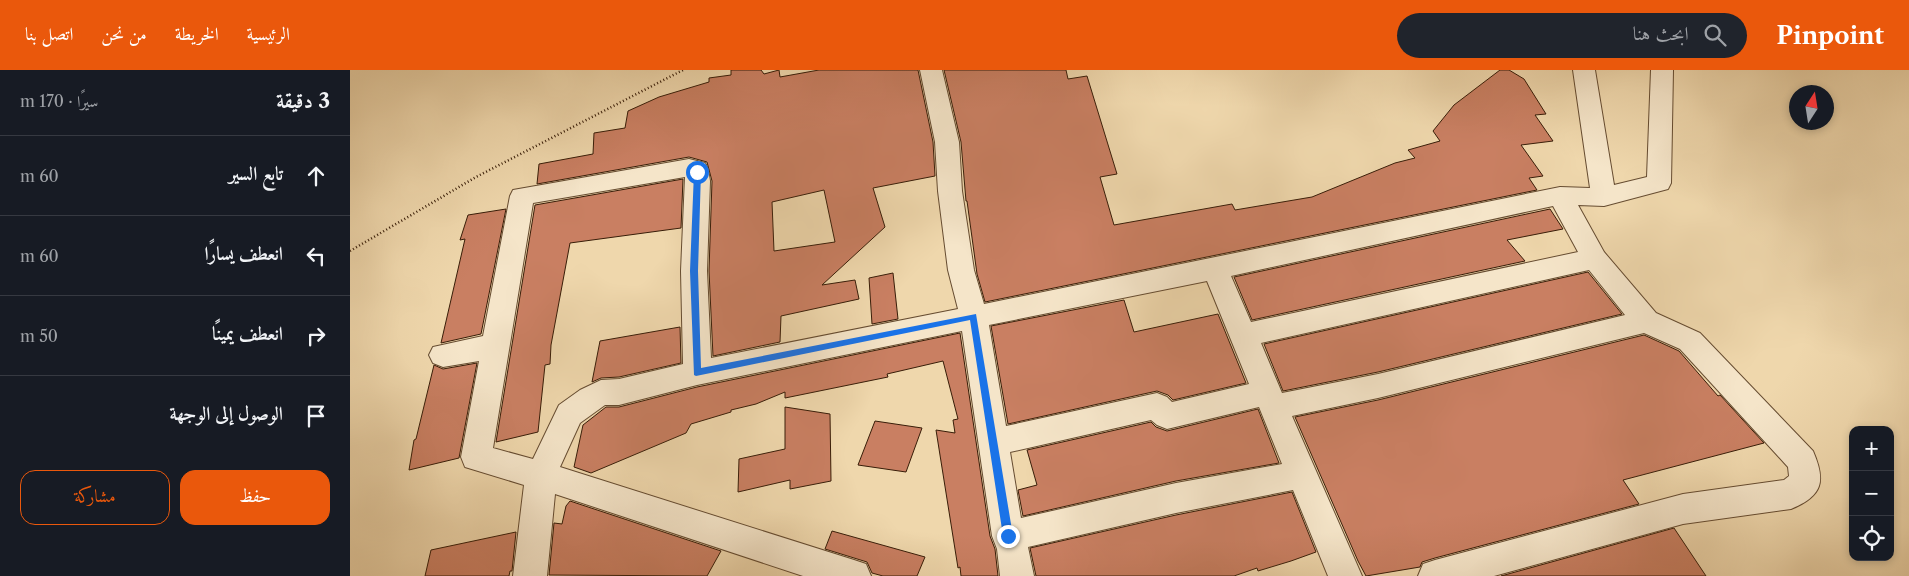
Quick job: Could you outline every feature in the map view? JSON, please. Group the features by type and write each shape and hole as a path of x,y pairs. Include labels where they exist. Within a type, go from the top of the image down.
{"street":[{"path":"931,70 947,142 950,192 961,270 974,316 992,442 1008,536 1013,549 1017,576"},
{"path":"1584,70 1604,197"},
{"path":"530,576 541,474 569,414 601,393 619,392 696,373 1215,269 1560,196 1604,197 1659,183 1662,70"},
{"path":"696,373 694,271 698,181 696,169 689,168 522,196 496,346 501,381 476,457 541,474 750,544 854,576"},
{"path":"1435,576 1683,509 1792,494 1806,482 1802,461 1690,341 1646,321 1595,259 1560,196"},
{"path":"1242,336 1595,259"},
{"path":"1215,269 1345,576"},
{"path":"992,442 1157,406 1167,416 1388,384 1646,321"},
{"path":"443,355 496,346"},
{"path":"1008,536 1176,498 1302,474"}],"path":[{"path":"350,251 476,177 683,70"}],"building":[{"path":"731,70 761,70 764,74 779,70 780,77 819,70 918,70 933,142 935,176 873,188 885,227 822,285 855,280 859,299 781,316 780,342 713,356 709,271 712,181 707,162 689,157 537,184 539,164 593,154 594,133 625,128 628,111 659,97 709,82 709,78 731,75","holes":["824,190 835,242 774,251 772,202"]},
{"path":"944,70 1066,70 1068,79 1087,76 1117,174 1100,177 1114,225 1232,204 1235,210 1312,197 1395,163 1415,158 1408,150 1440,141 1433,131 1454,105 1500,70 1509,70 1524,79 1546,114 1535,115 1553,141 1521,145 1543,176 1529,178 1537,190 985,302 977,274 966,201 961,142"},
{"path":"683,179 681,228 570,243 551,345 550,364 545,365 538,432 496,442 535,205"},
{"path":"506,209 481,334 441,343 465,239 460,240 468,215"},
{"path":"1550,209 1563,229 1507,240 1525,261 1252,320 1234,277"},
{"path":"1588,272 1622,314 1378,372 1283,391 1264,344"},
{"path":"893,273 898,319 872,324 869,278"},
{"path":"1124,300 1134,332 1218,314 1246,383 1173,400 1168,395 1157,391 1008,424 991,326"},
{"path":"680,327 681,363 619,377 601,378 592,382 600,341"},
{"path":"960,333 990,536 995,549 998,576 961,576 960,567 958,568 936,430 955,433 953,420 958,419 943,361 887,374 888,377 785,398 785,392 756,404 731,410 731,412 691,424 686,433 591,473 574,467 583,425 606,407 619,407 697,387"},
{"path":"1644,335 1679,351 1718,396 1720,395 1764,443 1623,480 1639,504 1435,558 1422,562 1420,567 1366,576 1295,417 1378,400"},
{"path":"477,363 459,458 409,470 414,440 416,439 434,365 443,369"},
{"path":"785,407 830,414 831,481 790,489 790,480 738,492 739,459 785,449"},
{"path":"1258,409 1279,463 1176,481 1023,516 1018,490 1037,485 1027,450 1151,422 1156,427 1167,431"},
{"path":"875,421 922,428 906,472 858,465"},
{"path":"1292,492 1316,552 1291,561 1258,571 1257,568 1234,576 1036,576 1030,548 1176,515"},
{"path":"570,501 721,551 707,576 549,575 554,523 562,524 566,506"},
{"path":"1674,528 1706,576 1501,576"},
{"path":"832,531 925,557 917,576 883,576 872,573 867,562 825,549"},
{"path":"516,532 512,571 510,571 509,576 425,576 431,550"}],"route":[{"path":"697,172 694,271 696,373 974,316 1008,536"}]}
